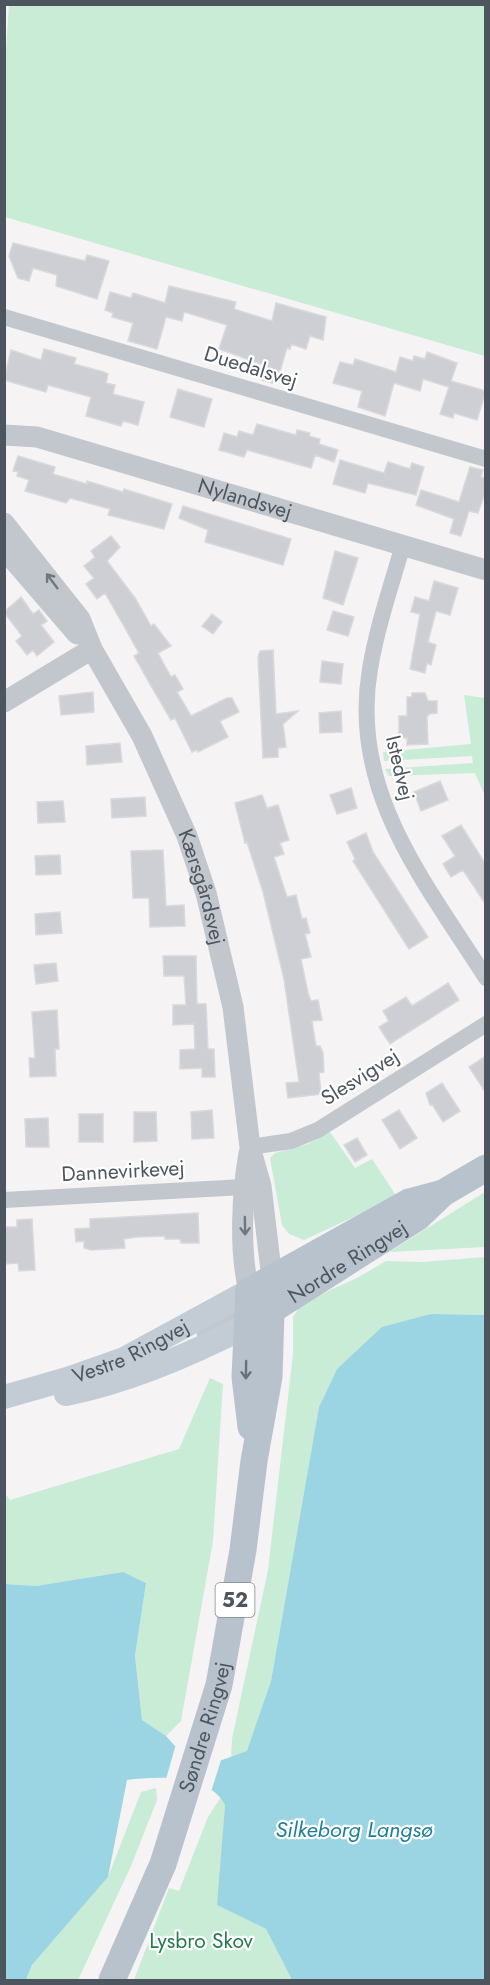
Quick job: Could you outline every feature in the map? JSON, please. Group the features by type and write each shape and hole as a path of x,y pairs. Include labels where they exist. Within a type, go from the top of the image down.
{"main road":[{"name":"Nordre Ringvej","path":"260,1301 409,1202 443,1192 486,1168"},
{"name":"Nordre Ringvej","path":"260,1301 418,1217 443,1192"},
{"name":"Vestre Ringvej","path":"4,1406 105,1384 200,1350 260,1301"},
{"name":"Vestre Ringvej","path":"4,1397 68,1379 124,1359 260,1301"},
{"name":"Søndre Ringvej","path":"112,1980 163,1864 219,1685 232,1618 254,1461 245,1377 260,1301"}],"street":[{"name":"Duedalsvej","path":"4,317 486,459"},
{"name":"Nylandsvej","path":"4,435 37,437 486,570"},
{"name":"Kærsgårdsvej","path":"4,523 80,619 92,649 120,696 160,773 187,836 206,893 233,1007 250,1147 261,1186 260,1301"},
{"name":"Istedvej","path":"403,545 369,670 367,722 374,768 382,802 398,840 486,978"},
{"name":"Kærsgårdsvej","path":"4,549 62,618 92,649"},
{"path":"4,702 92,649"},
{"name":"Slesvigvej","path":"250,1147 291,1141 318,1130 486,1024"},
{"name":"Kærsgårdsvej","path":"250,1147 244,1187 245,1265 260,1301"},
{"name":"Dannevirkevej","path":"4,1200 244,1187"}],"green space":[{"path":"9,5 485,5 485,356 5,217 4,81"},
{"path":"464,695 485,698 485,796 475,773 389,776 385,769 473,763 472,756 384,761 383,752 471,744"},
{"path":"330,1132 355,1168 372,1159 397,1197 380,1208 362,1213 304,1240 289,1234 282,1225 270,1158 275,1153 308,1144"},
{"path":"485,1192 485,1247 389,1252"},
{"path":"485,1257 485,1315 431,1314 337,1369 319,1407 271,1681 248,1751 231,1758 232,1739 268,1570 293,1354 293,1317 300,1306 386,1261 423,1262"},
{"path":"210,1378 223,1384 213,1541 181,1721 166,1736 142,1720 135,1656 146,1583 123,1572 36,1586 5,1584 4,1492 10,1500 179,1449"},
{"name":"Lysbro Skov","path":"156,1788 157,1800 131,1866 78,1980 26,1980 32,1965 108,1877 141,1792"},
{"name":"Lysbro Skov","path":"221,1797 225,1805 218,1905 266,1929 292,1980 134,1980 169,1888 179,1891 208,1817"}],"water":[{"name":"Silkeborg Langsø","path":"431,1314 485,1315 485,1980 292,1980 266,1929 217,1905 225,1805 218,1795 195,1782 152,1778 127,1780 108,1877 32,1965 26,1980 5,1980 5,1584 36,1586 123,1572 146,1583 135,1656 142,1720 166,1736 175,1746 222,1760 247,1751 271,1681 319,1407 337,1369 382,1327"}],"pier":[{"path":"176,1744 222,1757 211,1792 166,1779"}],"building":[{"path":"13,243 85,261 87,255 109,261 97,299 56,286 57,275 33,268 29,281 18,278 9,256"},
{"path":"169,286 236,302 234,309 272,321 276,303 326,317 323,340 310,336 306,349 291,344 290,349 287,348 276,384 262,380 266,366 219,349 227,325 184,312 182,321 166,317 157,349 128,341 133,323 112,317 113,313 105,310 110,292 131,298 133,293 165,303"},
{"path":"44,349 76,358 74,364 108,374 106,383 115,385 113,394 144,402 138,425 123,421 121,426 86,416 91,397 48,385 46,392 4,380 11,350 41,360"},
{"path":"427,352 457,363 451,381 486,391 477,420 454,413 453,418 440,414 449,387 423,379 420,391 394,383 385,416 358,407 362,391 333,383 340,362 353,365 355,359 396,372 400,357 413,361 414,356 425,359"},
{"path":"178,389 212,399 204,427 170,417"},
{"path":"257,424 296,435 297,430 310,433 309,436 320,439 319,444 338,450 334,462 315,455 311,468 247,450 244,457 219,450 224,433 237,437 239,431 253,435"},
{"path":"18,456 55,467 53,474 123,492 124,489 172,504 164,529 108,515 110,509 70,498 66,503 25,491 29,480 17,476 18,472 13,471"},
{"path":"340,460 384,473 388,462 410,469 412,463 424,467 416,495 368,483 365,493 333,484"},
{"path":"470,467 483,470 481,477 486,478 486,490 478,513 469,511 461,536 450,533 454,519 416,505 421,490 459,502"},
{"path":"183,506 291,539 283,565 205,542 208,530 179,518"},
{"path":"111,536 120,547 107,561 135,598 151,626 154,624 171,646 158,653 171,677 175,675 183,689 177,692 191,716 227,698 232,698 239,712 220,721 228,737 198,752 197,750 192,752 175,718 171,720 134,656 139,653 105,593 97,599 86,584 94,578 84,566 95,557 91,551"},
{"path":"335,551 358,558 343,605 323,598"},
{"path":"434,581 458,588 450,615 436,611 428,642 436,645 431,665 427,663 425,673 410,669 420,614 411,612 415,597 429,601"},
{"path":"21,597 33,614 39,610 47,621 41,625 54,642 37,656 33,650 27,655 16,641 22,636 4,612"},
{"path":"333,611 354,617 348,636 327,630"},
{"path":"212,614 222,622 213,634 202,626"},
{"path":"273,650 276,714 298,711 283,724 286,747 278,748 278,757 263,758 258,657 260,651"},
{"path":"322,661 343,664 341,684 320,682"},
{"path":"93,692 94,712 61,715 59,696"},
{"path":"412,693 425,693 428,701 437,701 437,713 429,714 427,717 428,744 407,745 407,738 399,738 399,716 407,716 407,697 412,697"},
{"path":"341,711 342,732 320,733 319,713"},
{"path":"120,743 122,762 87,765 86,746"},
{"path":"440,781 448,800 421,811 414,792"},
{"path":"351,788 357,808 337,814 330,795"},
{"path":"262,795 267,808 278,805 289,840 280,843 284,854 274,857 287,897 296,895 302,919 306,918 310,933 305,934 311,957 301,959 308,993 311,1001 318,1000 322,1020 312,1021 316,1046 320,1046 323,1053 324,1072 319,1073 321,1094 288,1098 286,1083 299,1082 284,979 263,892 247,842 245,843 235,803"},
{"path":"145,797 146,816 112,818 111,799"},
{"path":"63,801 65,822 38,823 37,802"},
{"path":"461,825 486,865 486,905 463,870 451,877 443,864 455,856 442,836"},
{"path":"366,833 373,852 428,937 409,949 353,861 355,859 347,842"},
{"path":"163,850 166,906 184,905 185,926 150,927 149,898 133,898 131,851"},
{"path":"60,855 61,874 36,875 35,856"},
{"path":"60,912 62,933 36,935 35,914"},
{"path":"163,956 196,956 197,1004 206,1004 208,1049 214,1049 215,1077 202,1077 202,1068 180,1069 180,1050 195,1049 194,1024 173,1025 173,1005 186,1005 184,976 164,976"},
{"path":"56,963 58,981 36,984 34,965"},
{"path":"448,983 459,1000 390,1044 379,1027 389,1021 383,1011 406,997 412,1006"},
{"path":"57,1010 59,1049 55,1049 56,1076 30,1077 29,1058 35,1058 32,1012"},
{"path":"486,1056 486,1093 469,1067"},
{"path":"442,1083 460,1111 443,1122 432,1104 430,1105 426,1093"},
{"path":"212,1110 214,1138 192,1139 191,1112"},
{"path":"399,1110 417,1138 400,1149 382,1120"},
{"path":"134,1112 156,1112 157,1141 134,1142"},
{"path":"79,1114 103,1114 103,1142 79,1142"},
{"path":"48,1118 49,1147 26,1147 25,1119"},
{"path":"357,1138 367,1155 355,1162 344,1145"},
{"path":"198,1213 199,1243 181,1243 180,1239 165,1239 165,1236 137,1237 124,1239 125,1248 91,1250 84,1248 84,1241 76,1242 75,1229 90,1228 90,1219"},
{"path":"32,1219 35,1270 19,1271 18,1263 4,1264 4,1227 17,1227 17,1220"}]}
